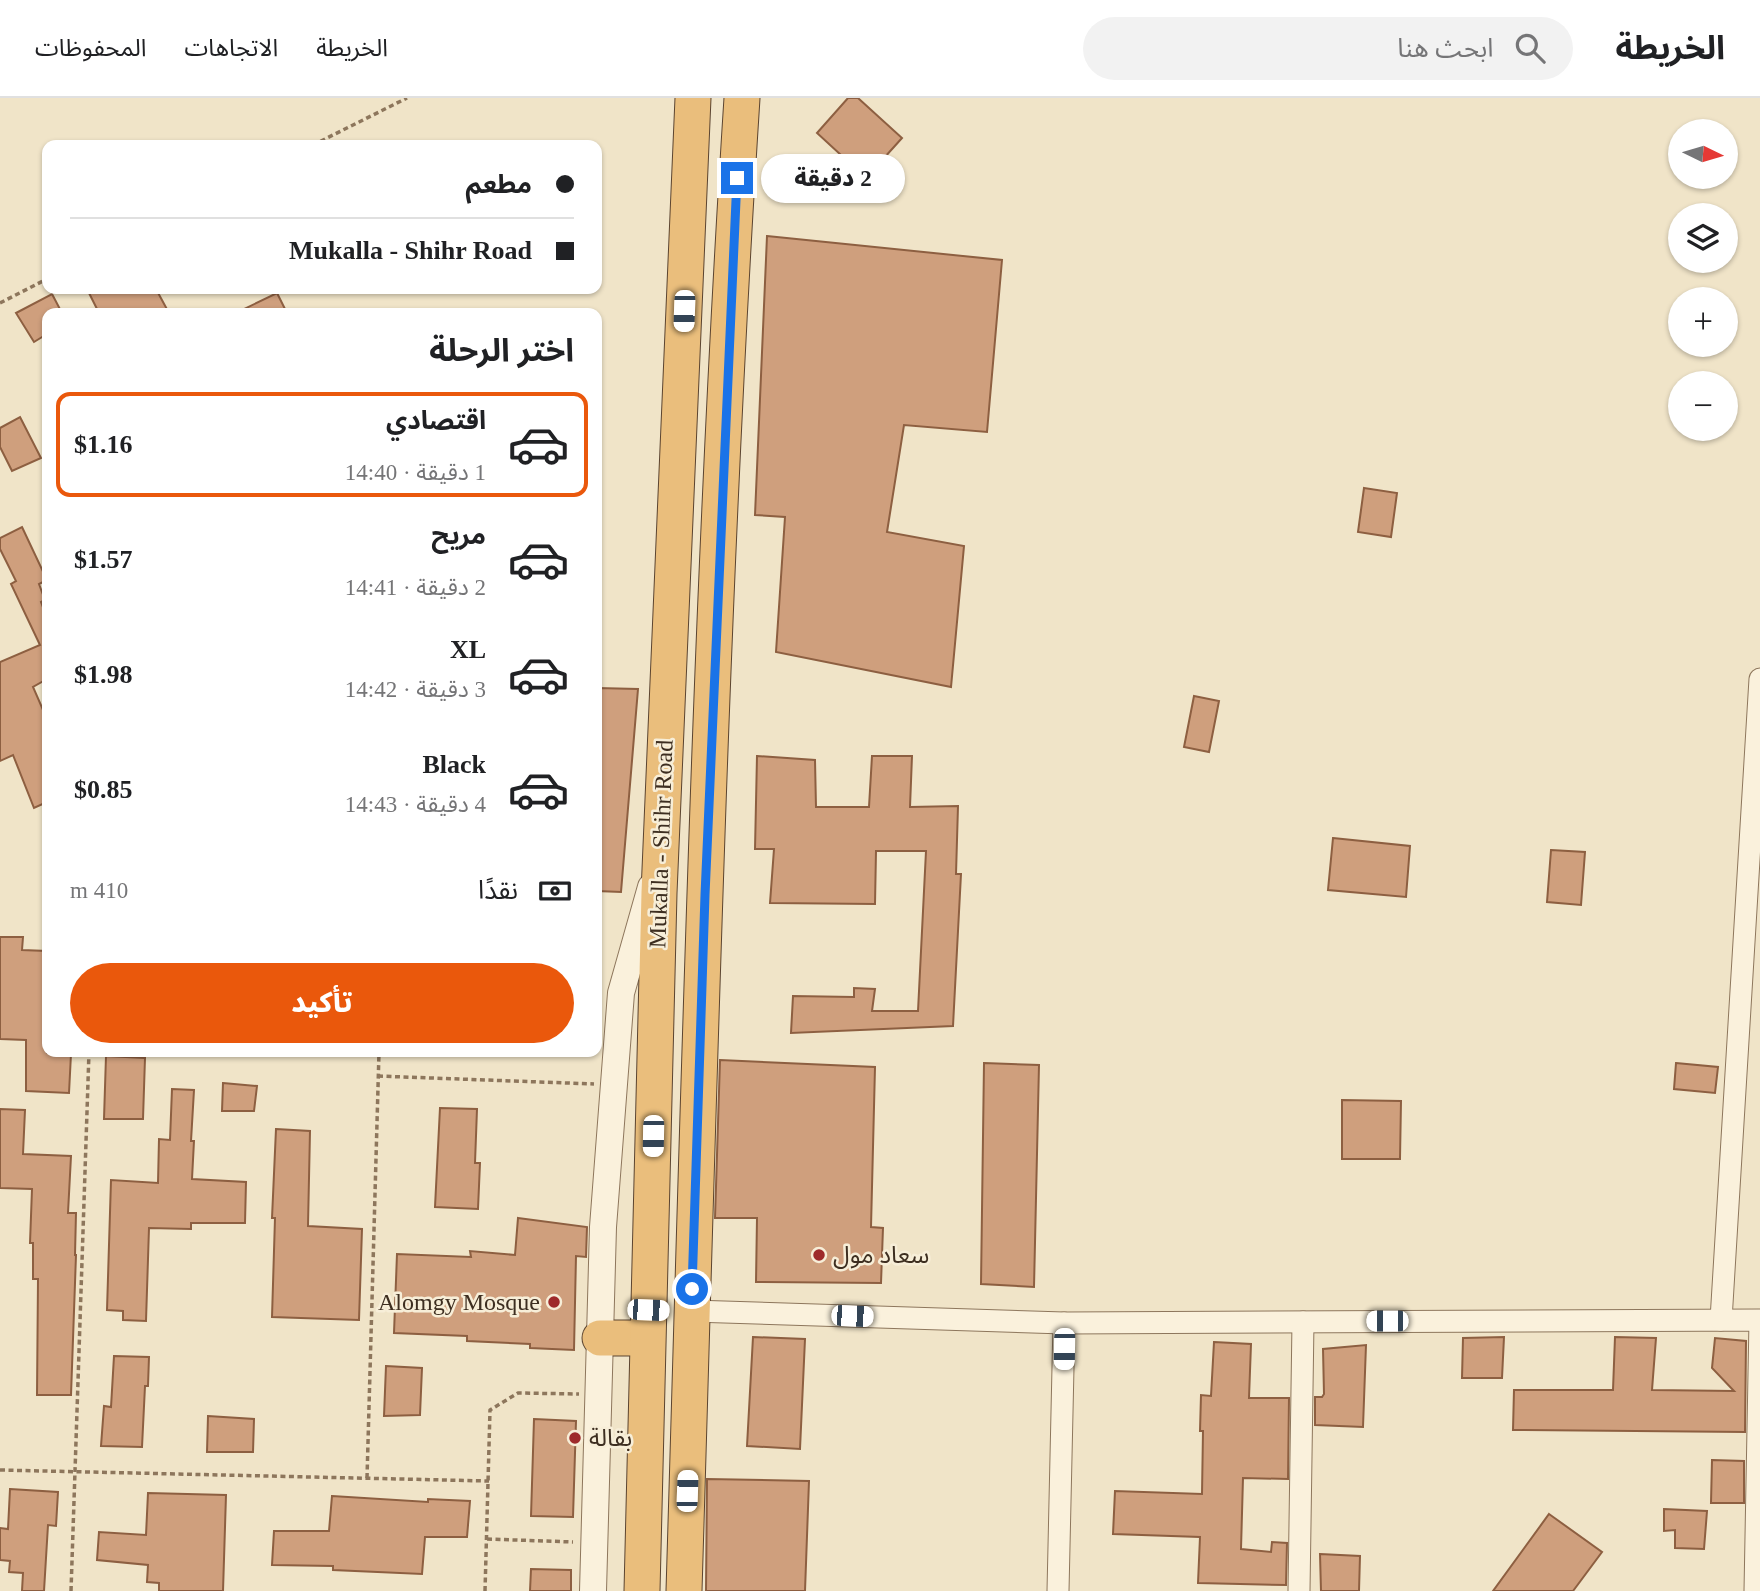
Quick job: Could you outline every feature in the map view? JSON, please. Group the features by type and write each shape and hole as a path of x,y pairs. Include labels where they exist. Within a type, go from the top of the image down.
{"highway":[{"name":"Mukalla - Shihr Road","path":"642,1591 659,893 693,98"},
{"name":"Mukalla - Shihr Road","path":"684,1591 705,895 733,232 742,98"},
{"path":"687,230 733,232"},
{"path":"659,893 705,895"},
{"path":"600,1338 692,1311"}],"street":[{"path":"1721,1320 1760,679"},
{"path":"593,1591 603,1227 621,993 661,851"},
{"path":"692,1311 1064,1323 1760,1320 1755,1591"},
{"path":"1299,1591 1303,1322"},
{"path":"1058,1591 1064,1323"}],"path":[{"path":"323,140 407,98"},
{"path":"0,303 42,282"},
{"path":"71,1591 89,1057"},
{"path":"367,1478 379,1057"},
{"path":"378,1076 614,1085"},
{"path":"485,1591 490,1410 518,1393 599,1395"},
{"path":"0,1470 489,1481"},
{"path":"487,1539 594,1542"}],"building":[{"path":"848,98 858,98 902,138 866,178 817,133"},
{"path":"767,236 1002,260 987,432 904,425 887,532 964,546 951,687 776,652 785,517 755,515"},
{"path":"52,294 59,308 42,308 42,337 34,342 16,313"},
{"path":"90,294 159,294 166,308 96,308"},
{"path":"278,294 284,308 246,308"},
{"path":"20,417 41,458 12,471 0,447 0,428"},
{"path":"1364,488 1397,493 1391,537 1358,532"},
{"path":"22,527 42,569 42,582 39,584 42,592 42,682 33,687 42,708 42,804 34,808 13,755 0,761 0,662 40,645 11,584 16,581 0,549 0,538"},
{"path":"602,688 638,689 621,892 602,891"},
{"path":"1194,696 1219,701 1209,752 1184,747"},
{"path":"757,756 815,760 816,807 869,807 872,756 912,756 910,807 958,806 956,874 961,874 953,1026 791,1033 793,996 854,997 854,988 875,989 872,1011 918,1011 926,851 876,851 875,904 770,903 774,849 755,849"},
{"path":"1333,838 1410,846 1406,897 1328,890"},
{"path":"1551,850 1585,852 1581,905 1547,902"},
{"path":"0,937 23,937 22,950 42,951 42,1057 71,1057 69,1093 26,1091 26,1040 0,1039"},
{"path":"106,1057 145,1058 143,1119 104,1119"},
{"path":"720,1060 875,1067 871,1227 883,1228 881,1283 756,1282 757,1218 715,1218"},
{"path":"984,1063 1039,1065 1034,1287 981,1284"},
{"path":"1676,1063 1718,1067 1715,1093 1674,1089"},
{"path":"223,1083 257,1086 254,1111 222,1111"},
{"path":"172,1089 194,1090 192,1179 246,1182 245,1223 191,1223 191,1229 149,1228 146,1321 123,1320 123,1311 107,1310 111,1180 158,1183 159,1139 170,1140"},
{"path":"1342,1100 1401,1101 1400,1159 1342,1159"},
{"path":"440,1108 477,1109 475,1163 480,1163 478,1209 435,1207"},
{"path":"0,1109 25,1110 23,1154 71,1156 68,1213 76,1213 76,1255 71,1395 37,1395 38,1279 33,1279 33,1243 30,1243 32,1189 0,1188"},
{"path":"276,1129 310,1131 308,1226 362,1229 359,1320 272,1317 275,1218 272,1218"},
{"path":"518,1218 587,1227 586,1257 576,1256 574,1350 530,1348 530,1344 467,1341 467,1336 394,1333 397,1254 471,1257 470,1251 515,1255"},
{"path":"753,1337 805,1339 800,1449 747,1446"},
{"path":"1504,1337 1502,1378 1462,1378 1463,1338"},
{"path":"1615,1337 1656,1338 1652,1390 1734,1391 1712,1368 1715,1338 1746,1341 1745,1432 1513,1430 1514,1390 1613,1390"},
{"path":"1214,1342 1251,1344 1249,1398 1289,1398 1288,1479 1243,1478 1241,1549 1271,1552 1272,1542 1287,1543 1286,1585 1198,1583 1200,1537 1113,1534 1115,1491 1202,1494 1201,1395 1211,1396"},
{"path":"1366,1345 1363,1427 1315,1425 1315,1397 1322,1397 1324,1394 1323,1349"},
{"path":"114,1356 149,1357 142,1447 101,1446 104,1406 111,1407"},
{"path":"386,1366 422,1368 420,1415 384,1416"},
{"path":"208,1416 254,1419 253,1452 207,1452"},
{"path":"534,1419 576,1421 573,1517 531,1516"},
{"path":"1712,1460 1744,1461 1744,1503 1711,1503"},
{"path":"707,1479 809,1481 805,1591 706,1591"},
{"path":"10,1489 58,1492 56,1526 48,1525 44,1591 22,1591 23,1573 9,1572 10,1561 0,1560 0,1528 8,1529"},
{"path":"148,1493 226,1495 223,1591 159,1591 159,1583 147,1582 148,1565 97,1560 99,1532 146,1535"},
{"path":"332,1496 428,1502 428,1499 470,1501 467,1537 425,1537 422,1574 333,1570 333,1566 272,1565 274,1531 329,1531"},
{"path":"1664,1509 1707,1511 1704,1549 1675,1548 1675,1530 1664,1531"},
{"path":"1549,1514 1602,1552 1573,1591 1493,1591"},
{"path":"1320,1554 1360,1556 1359,1591 1321,1591"},
{"path":"531,1569 571,1570 571,1591 530,1591"}],"place":[{"name":"سعاد مول","path":"819,1255"},
{"name":"Alomgy Mosque","path":"554,1302"},
{"name":"بقالة","path":"575,1438"}],"route":[{"path":"692,1289 705,895 737,178"}]}
